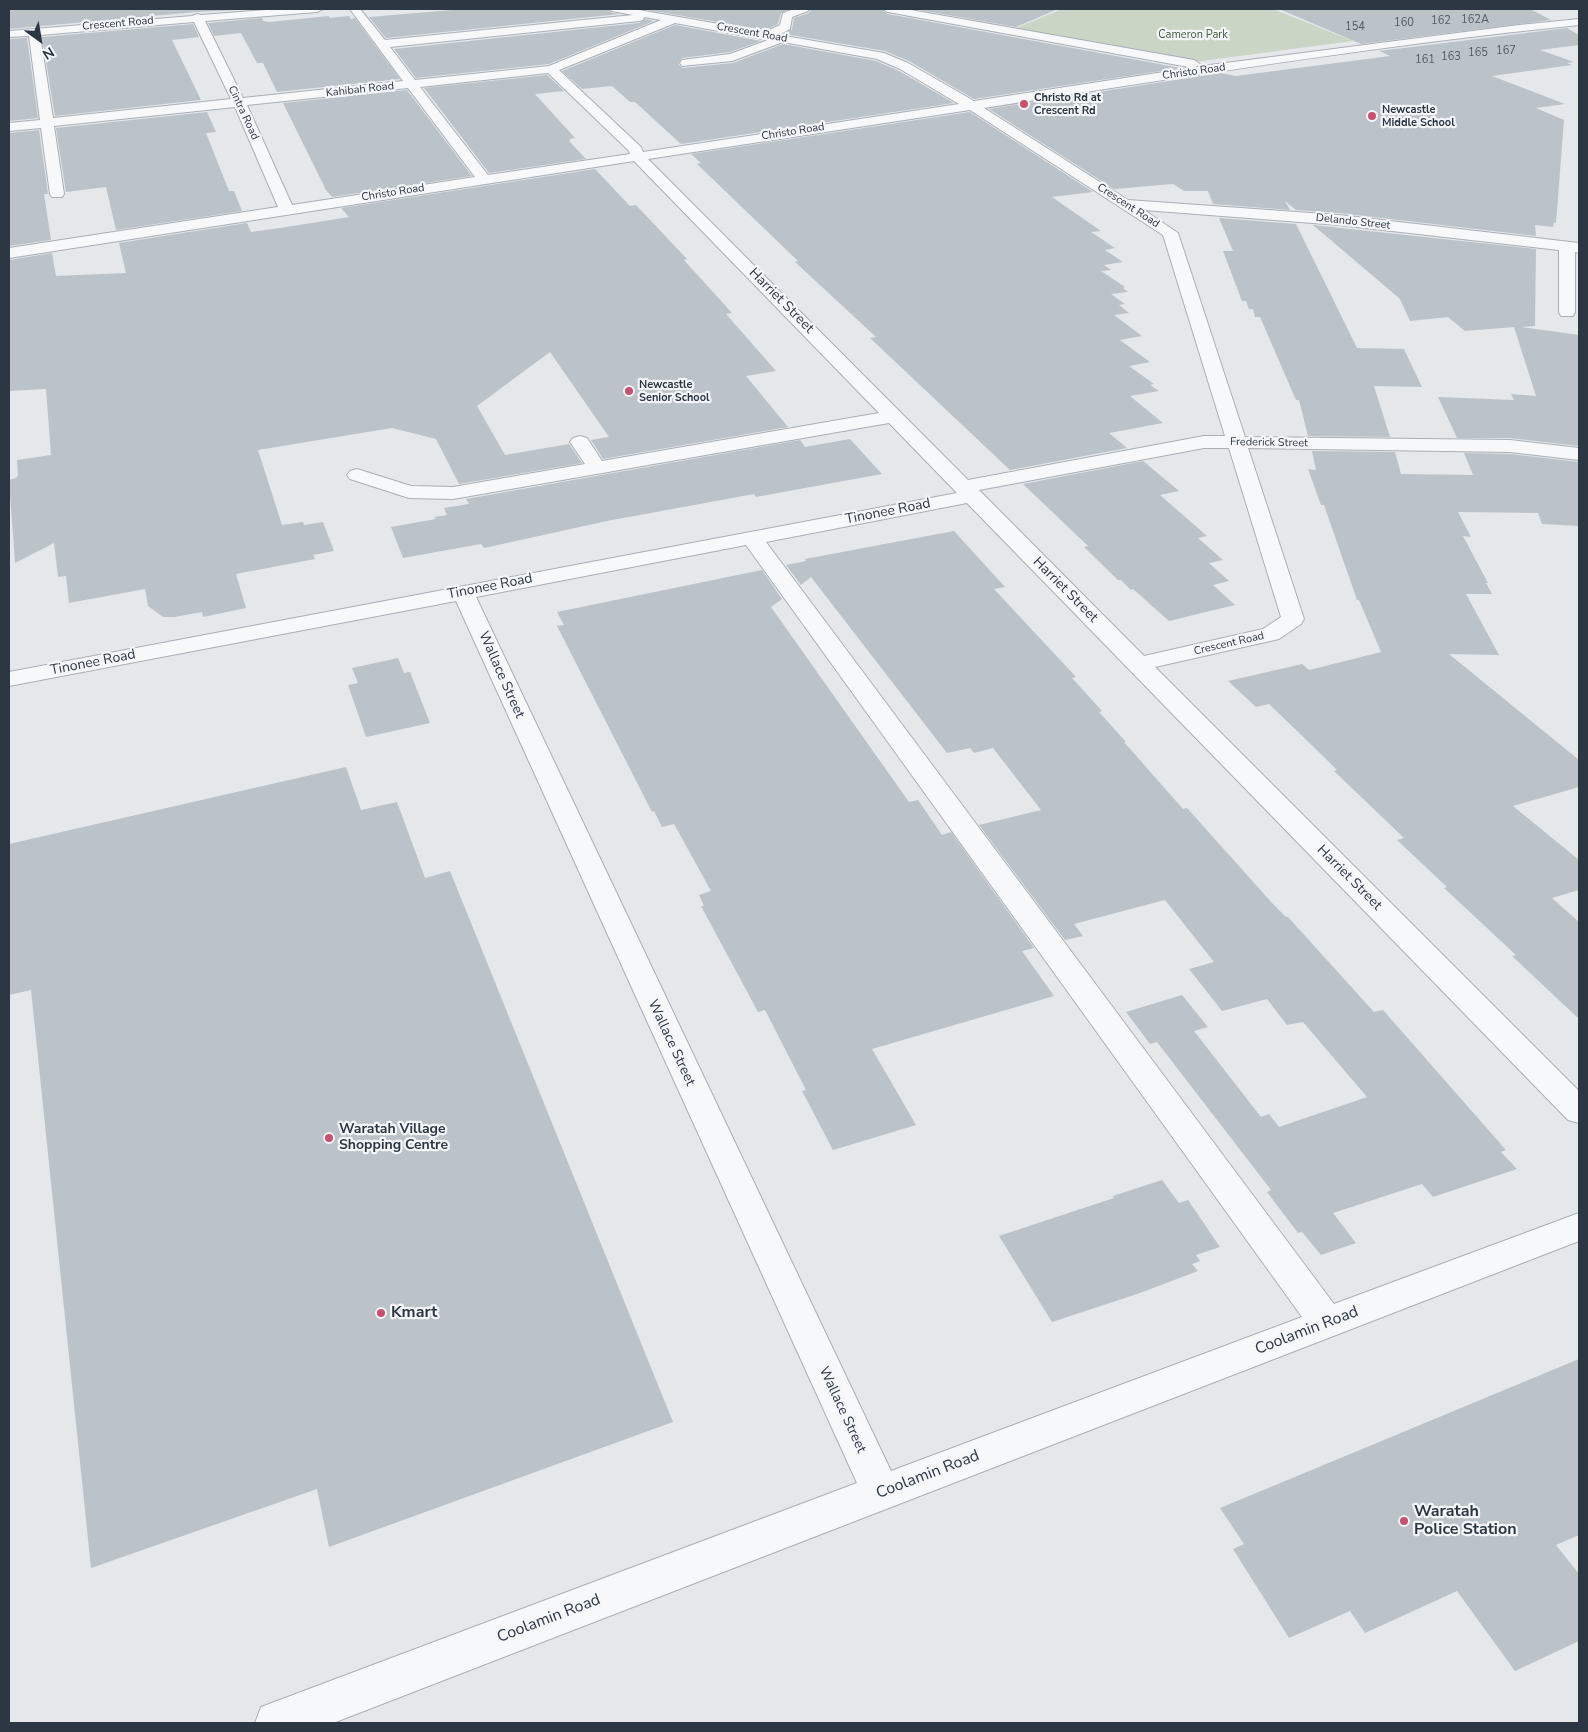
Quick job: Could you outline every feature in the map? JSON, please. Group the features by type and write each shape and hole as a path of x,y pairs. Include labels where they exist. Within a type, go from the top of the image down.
{"street":[{"name":"Crescent Road","path":"9,34 197,17 317,9"},
{"path":"355,9 484,180"},
{"name":"Crescent Road","path":"616,9 880,56 904,66 970,105 1170,233 1235,442 1293,619 1271,634 1138,664"},
{"path":"766,36 786,27 787,15 804,9"},
{"path":"888,9 1193,64 1210,69"},
{"name":"Kahibah Road","path":"9,127 551,70 692,12"},
{"path":"382,44 634,19 648,15"},
{"name":"Cintra Road","path":"197,17 239,102 287,210"},
{"name":"Christo Road","path":"9,253 1210,69 1519,28 1579,22"},
{"path":"34,32 57,194"},
{"path":"686,63 732,56 783,39"},
{"name":"Harriet Street","path":"551,70 636,150 637,156 1579,1111"},
{"name":"Delando Street","path":"1125,204 1339,220 1573,247"},
{"path":"1567,312 1573,247"},
{"path":"357,475 409,492 453,493 894,416"},
{"path":"580,442 597,468"},
{"name":"Frederick Street","path":"968,492 1204,442 1510,446 1579,454"},
{"name":"Tinonee Road","path":"9,679 752,538 968,492"},
{"path":"752,538 1327,1323"},
{"name":"Wallace Street","path":"463,592 566,818 881,1492"},
{"name":"Coolamin Road","path":"277,1723 1579,1227"}],"green space":[{"name":"Cameron Park","path":"1062,9 1273,9 1353,41 1194,62 1014,29"}],"building":[{"path":"9,9 258,9 196,12 9,29"},
{"path":"464,9 609,9 612,13 620,14 386,38 369,17"},
{"path":"642,9 789,9 781,13 778,24 765,30"},
{"path":"811,9 880,9 888,14 1181,68 974,99 909,61 885,51 785,34 792,29 794,18 809,13"},
{"path":"914,9 1058,9 1016,27"},
{"path":"1279,9 1530,9 1551,20 1361,44"},
{"path":"329,16 330,18 349,16 351,19 355,18 400,79 277,92 263,63 257,63 241,33 214,36 208,23 262,18 263,21 270,22"},
{"path":"645,19 654,21 549,64 416,78 394,49 639,23"},
{"path":"193,24 199,37 172,40 201,100 55,116 42,37"},
{"path":"675,25 761,41 730,52 682,58 678,64 682,68 733,63 783,44 876,61 899,71 954,103 681,144 635,102 630,102 612,86 582,89 562,71"},
{"path":"1567,28 1579,35 1579,45 1540,50 1574,62 1567,63 1572,65 1492,76 1565,104 1536,108 1564,120 1556,223 1554,222 1553,227 1535,225 1536,236 1339,213 1296,210 1285,201 1290,210 1213,204 1208,191 1184,191 1173,184 1114,189 989,109 1220,73 1236,76 1390,56 1379,51"},
{"path":"27,38 38,118 9,121 9,39"},
{"path":"547,75 564,91 535,94 575,138 569,139 571,141 569,141 586,159 489,173 424,88"},
{"path":"407,90 472,176 332,197 326,190 283,103"},
{"path":"207,112 216,132 206,133 229,191 234,191 242,211 116,230 106,187 66,192 56,128"},
{"path":"970,112 1093,192 1052,197 1101,231 1091,232 1115,248 1105,250 1123,262 1104,265 1111,270 1101,271 1125,287 1123,288 1128,292 1111,294 1125,304 1119,305 1129,313 1114,315 1142,336 1120,340 1150,362 1129,366 1154,384 1150,385 1159,391 1130,396 1163,423 1109,433 1127,448 1010,470 870,338 876,337 795,262 798,261 697,164 701,163 691,154"},
{"path":"39,130 48,194 44,194 51,240 9,246 9,133"},
{"path":"595,169 630,206 636,205 687,259 684,260 732,313 726,314 776,371 746,376 788,427 603,459 591,440 609,437 550,352 477,406 505,455 569,444 582,463 459,484 436,439 392,428 258,450 282,525 303,522 304,525 323,522 334,551 313,555 315,559 236,574 246,608 203,617 202,612 175,617 163,617 148,606 145,589 69,603 66,576 58,577 54,543 15,563 9,480 16,478 18,475 17,460 51,455 46,389 9,391 9,260 52,253 56,276 126,273 119,243 247,223 251,232 280,228 349,217 341,208"},
{"path":"1219,218 1296,224 1357,348 1404,349 1422,387 1374,386 1390,437 1308,436 1299,400 1296,400 1260,317 1255,317 1253,309 1249,309 1246,301 1242,301 1223,251 1233,251"},
{"path":"1313,225 1536,249 1535,326 1521,327 1579,335 1579,446 1510,438 1457,438 1438,397 1514,400 1511,394 1536,396 1514,327 1465,331 1448,317 1410,321 1400,299"},
{"path":"850,439 882,474 756,497 754,494 607,521 484,548 481,544 403,558 391,527 436,519 434,517 447,515 444,508 469,504 466,499 800,440 805,447"},
{"path":"1312,451 1395,452 1401,474 1473,475 1464,453 1510,454 1579,462 1579,526 1542,524 1538,513 1458,512 1471,537 1463,536 1492,594 1466,594 1499,655 1449,654 1579,760 1579,787 1513,806 1579,860 1579,890 1552,898 1579,922 1579,1019 1512,956 1516,955 1444,888 1447,887 1397,840 1404,838 1334,771 1337,770 1269,704 1256,707 1228,681 1302,664 1309,670 1381,652 1359,600 1357,600 1324,505 1321,505 1308,469 1316,470"},
{"path":"1143,461 1179,491 1160,495 1207,536 1198,538 1223,560 1209,563 1229,581 1213,585 1235,605 1169,621 1133,589 1131,590 1121,580 1118,580 1084,547 1088,546 1023,484"},
{"path":"954,531 1005,587 994,589 1076,677 1072,678 1102,711 1099,712 1183,809 1187,808 1374,1012 1383,1010 1506,1150 1501,1152 1517,1169 1433,1197 1422,1184 1333,1213 1356,1243 1321,1255 1302,1232 1298,1233 1267,1192 1271,1190 1157,1042 1150,1044 1126,1012 1182,995 1208,1027 1194,1031 1261,1117 1269,1114 1279,1127 1367,1097 1303,1022 1287,1025 1267,999 1222,1011 1189,969 1214,962 1165,900 1074,924 1083,936 1065,940 979,825 1041,810 993,748 974,753 970,748 947,753 811,577 801,585 786,565 806,561 805,559"},
{"path":"762,570 782,599 771,607 909,802 918,800 942,835 951,832 1034,948 1022,951 1054,996 872,1049 916,1125 833,1150 802,1091 806,1090 765,1010 758,1012 701,906 704,906 699,895 711,891 674,824 662,827 654,811 652,812 557,626 564,625 557,612"},
{"path":"398,658 404,673 410,672 430,723 366,737 348,685 358,683 352,668"},
{"name":"Waratah Village Shopping Centre","path":"346,767 361,810 397,802 425,878 450,871 673,1422 329,1547 317,1489 91,1568 31,990 9,995 9,844"},
{"path":"1162,1180 1179,1203 1188,1200 1220,1247 1196,1255 1200,1261 1192,1264 1198,1271 1140,1293 1052,1322 999,1236"},
{"name":"Waratah Police Station","path":"1579,1359 1579,1535 1556,1545 1579,1574 1579,1641 1515,1671 1457,1591 1365,1633 1350,1611 1289,1638 1233,1549 1244,1544 1220,1508"}],"place":[{"name":"Christo Rd at Crescent Rd","path":"1024,104"},
{"name":"Newcastle Middle School","path":"1372,116"},
{"name":"Newcastle Senior School","path":"629,391"},
{"name":"Waratah Village Shopping Centre","path":"329,1138"},
{"name":"Kmart","path":"381,1313"},
{"name":"Waratah Police Station","path":"1404,1521"}]}
